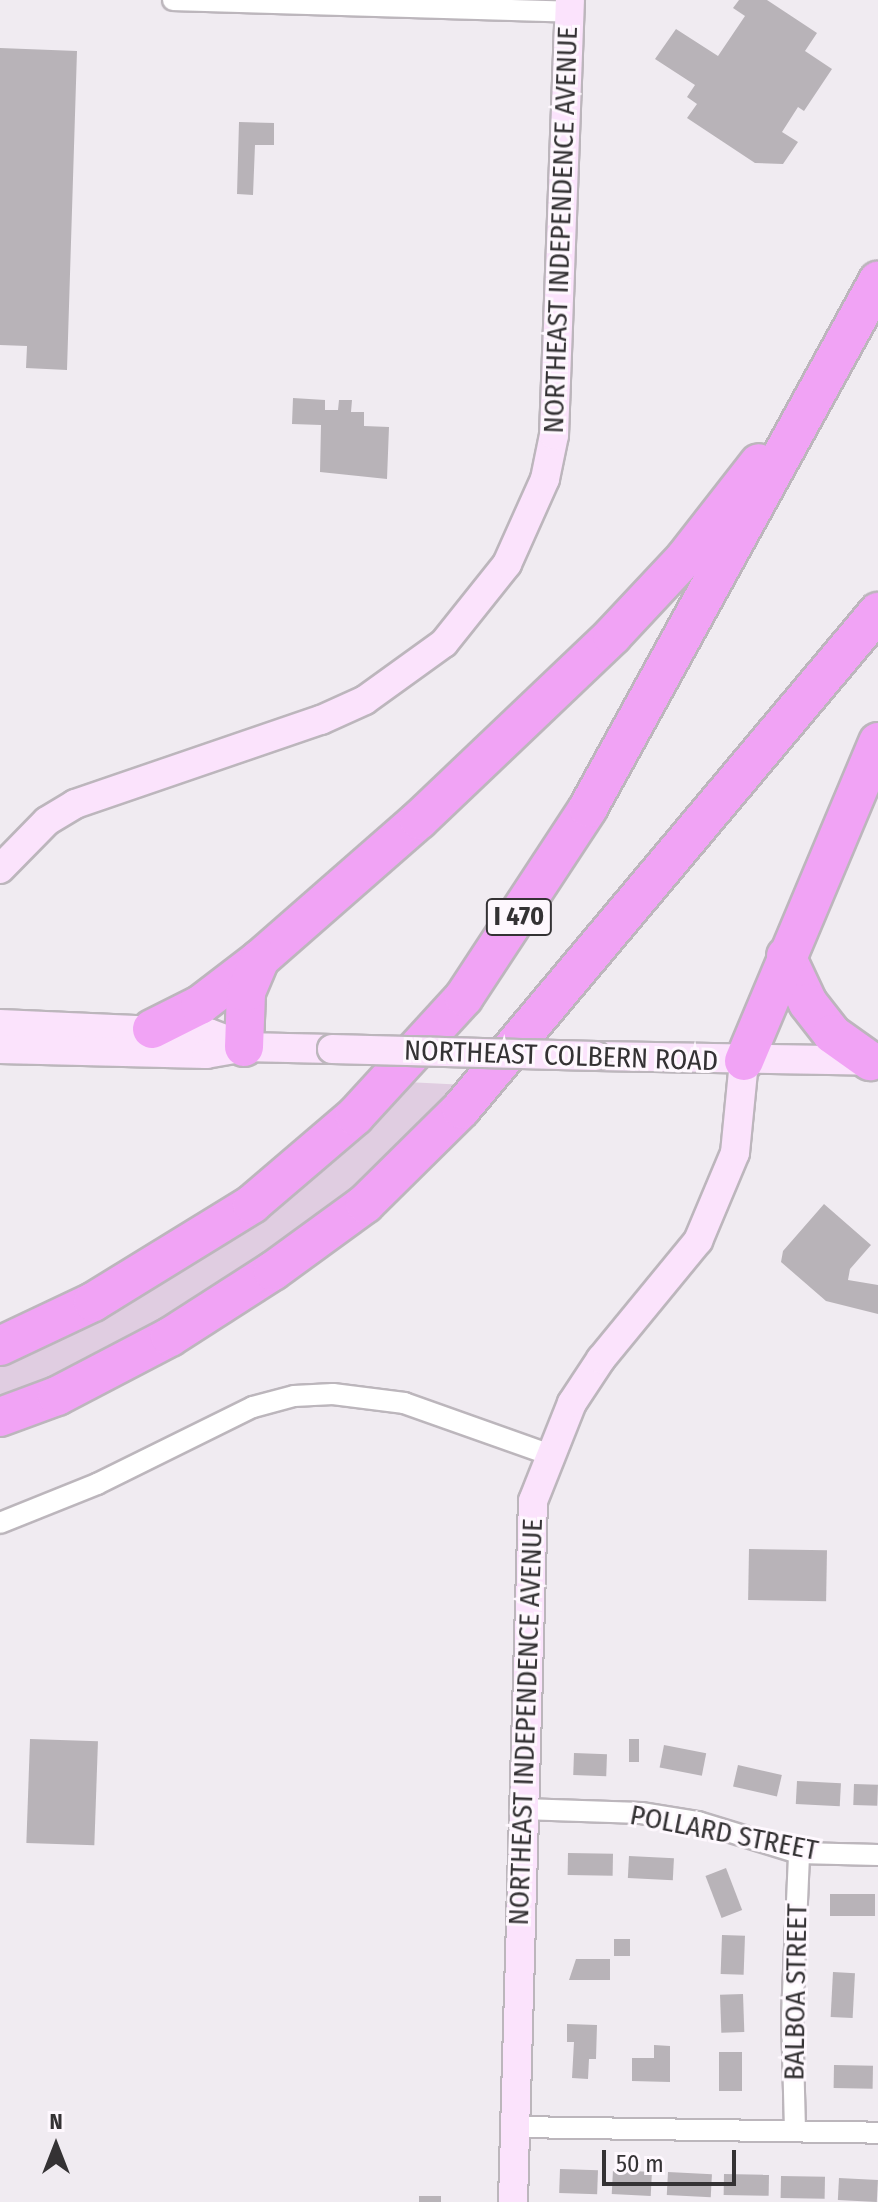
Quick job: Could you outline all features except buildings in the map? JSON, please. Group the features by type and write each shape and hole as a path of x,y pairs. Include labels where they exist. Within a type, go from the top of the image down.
{"highway":[{"name":"I 470","path":"0,1346 93,1302 252,1204 355,1116 464,997 588,808 878,281"},
{"path":"152,1029 200,1005 260,959 419,820 623,625 744,483 855,322"},
{"name":"I 470","path":"0,1417 57,1396 170,1337 365,1204 461,1109 878,612"},
{"path":"744,1061 878,742"},
{"path":"786,956 808,1003 832,1034 874,1061"},
{"path":"244,1047 246,992 260,959"}],"street":[{"path":"173,0 570,6"},
{"name":"NORTHEAST INDEPENDENCE AVENUE","path":"0,869 47,821 75,804 321,720 365,700 444,643 507,564 545,479 554,435 570,6"},
{"name":"NORTHEAST COLBERN ROAD","path":"0,1024 209,1033 244,1047"},
{"name":"NORTHEAST COLBERN ROAD","path":"0,1049 206,1054 244,1047 744,1061 874,1061"},
{"name":"NORTHEAST INDEPENDENCE AVENUE","path":"513,2202 533,1501 548,1454 572,1403 601,1359 698,1241 735,1153 744,1061"},
{"path":"0,1523 97,1484 253,1407 294,1396 333,1394 404,1403 548,1454"},
{"name":"POLLARD STREET","path":"522,1809 670,1817 799,1853 878,1855"},
{"name":"BALBOA STREET","path":"795,2130 792,2016 799,1853"},
{"path":"516,2127 878,2133"}],"shaded area":[{"path":"406,1082 467,1085 392,1159 260,1268 0,1407 0,1356"}]}
